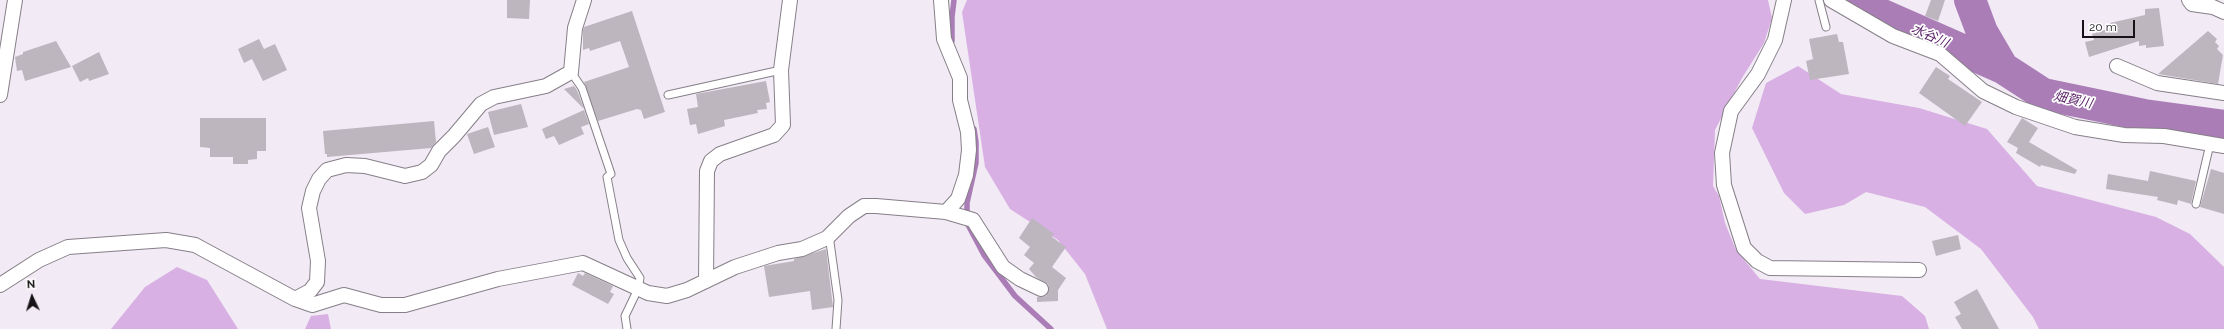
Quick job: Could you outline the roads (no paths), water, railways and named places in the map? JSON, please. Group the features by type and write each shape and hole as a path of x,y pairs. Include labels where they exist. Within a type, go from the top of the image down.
{"street":[{"path":"0,95 15,0"},
{"path":"295,299 310,291 317,282 318,261 310,208 313,191 319,179 327,170 353,166 365,166 405,176 422,172 431,164 440,151 482,104 500,96 546,86 571,72 576,28 584,0"},
{"path":"706,281 709,166 711,161 720,154 774,135 783,125 781,70 790,0"},
{"path":"941,0 944,39 960,78 960,100 968,132 969,150 966,175 958,199 946,212"},
{"path":"1784,0 1775,40 1758,74 1731,111 1722,153 1724,185 1744,248 1757,261 1770,268 1918,270"},
{"path":"1831,0 1893,36 1940,54 1983,90 2016,107 2075,127 2124,135 2164,136 2224,146"},
{"path":"2189,0 2192,4 2213,7 2224,12"},
{"path":"2117,66 2157,83 2224,93"},
{"path":"0,285 39,260 68,247 166,240 195,245 295,299 312,304 344,295 381,305 405,305 498,279 549,271 583,263 638,288 667,296 706,281 735,267 778,253 802,249 829,235 849,216 864,206 946,212 973,220 1003,268 1020,279 1041,289"}],"lane":[{"path":"1820,0 1826,28"},
{"path":"668,95 781,70"},
{"path":"571,72 582,88 611,174 607,178 611,191 616,229 627,258 640,278 638,288 625,316 627,329"},
{"path":"2196,204 2210,144"},
{"path":"829,235 838,300 836,329"}],"waterway":[{"path":"952,41 954,0"},
{"name":"畑賀川","path":"1859,0 1878,13 2003,68 2043,94 2144,115 2224,126"},
{"name":"畑賀川","path":"1970,0 1982,32 2003,68"},
{"path":"974,129 976,142 976,163 967,203 967,223 984,255 1015,296 1051,329"}],"water label":[{"name":"水谷川","path":"1930,36"}]}
